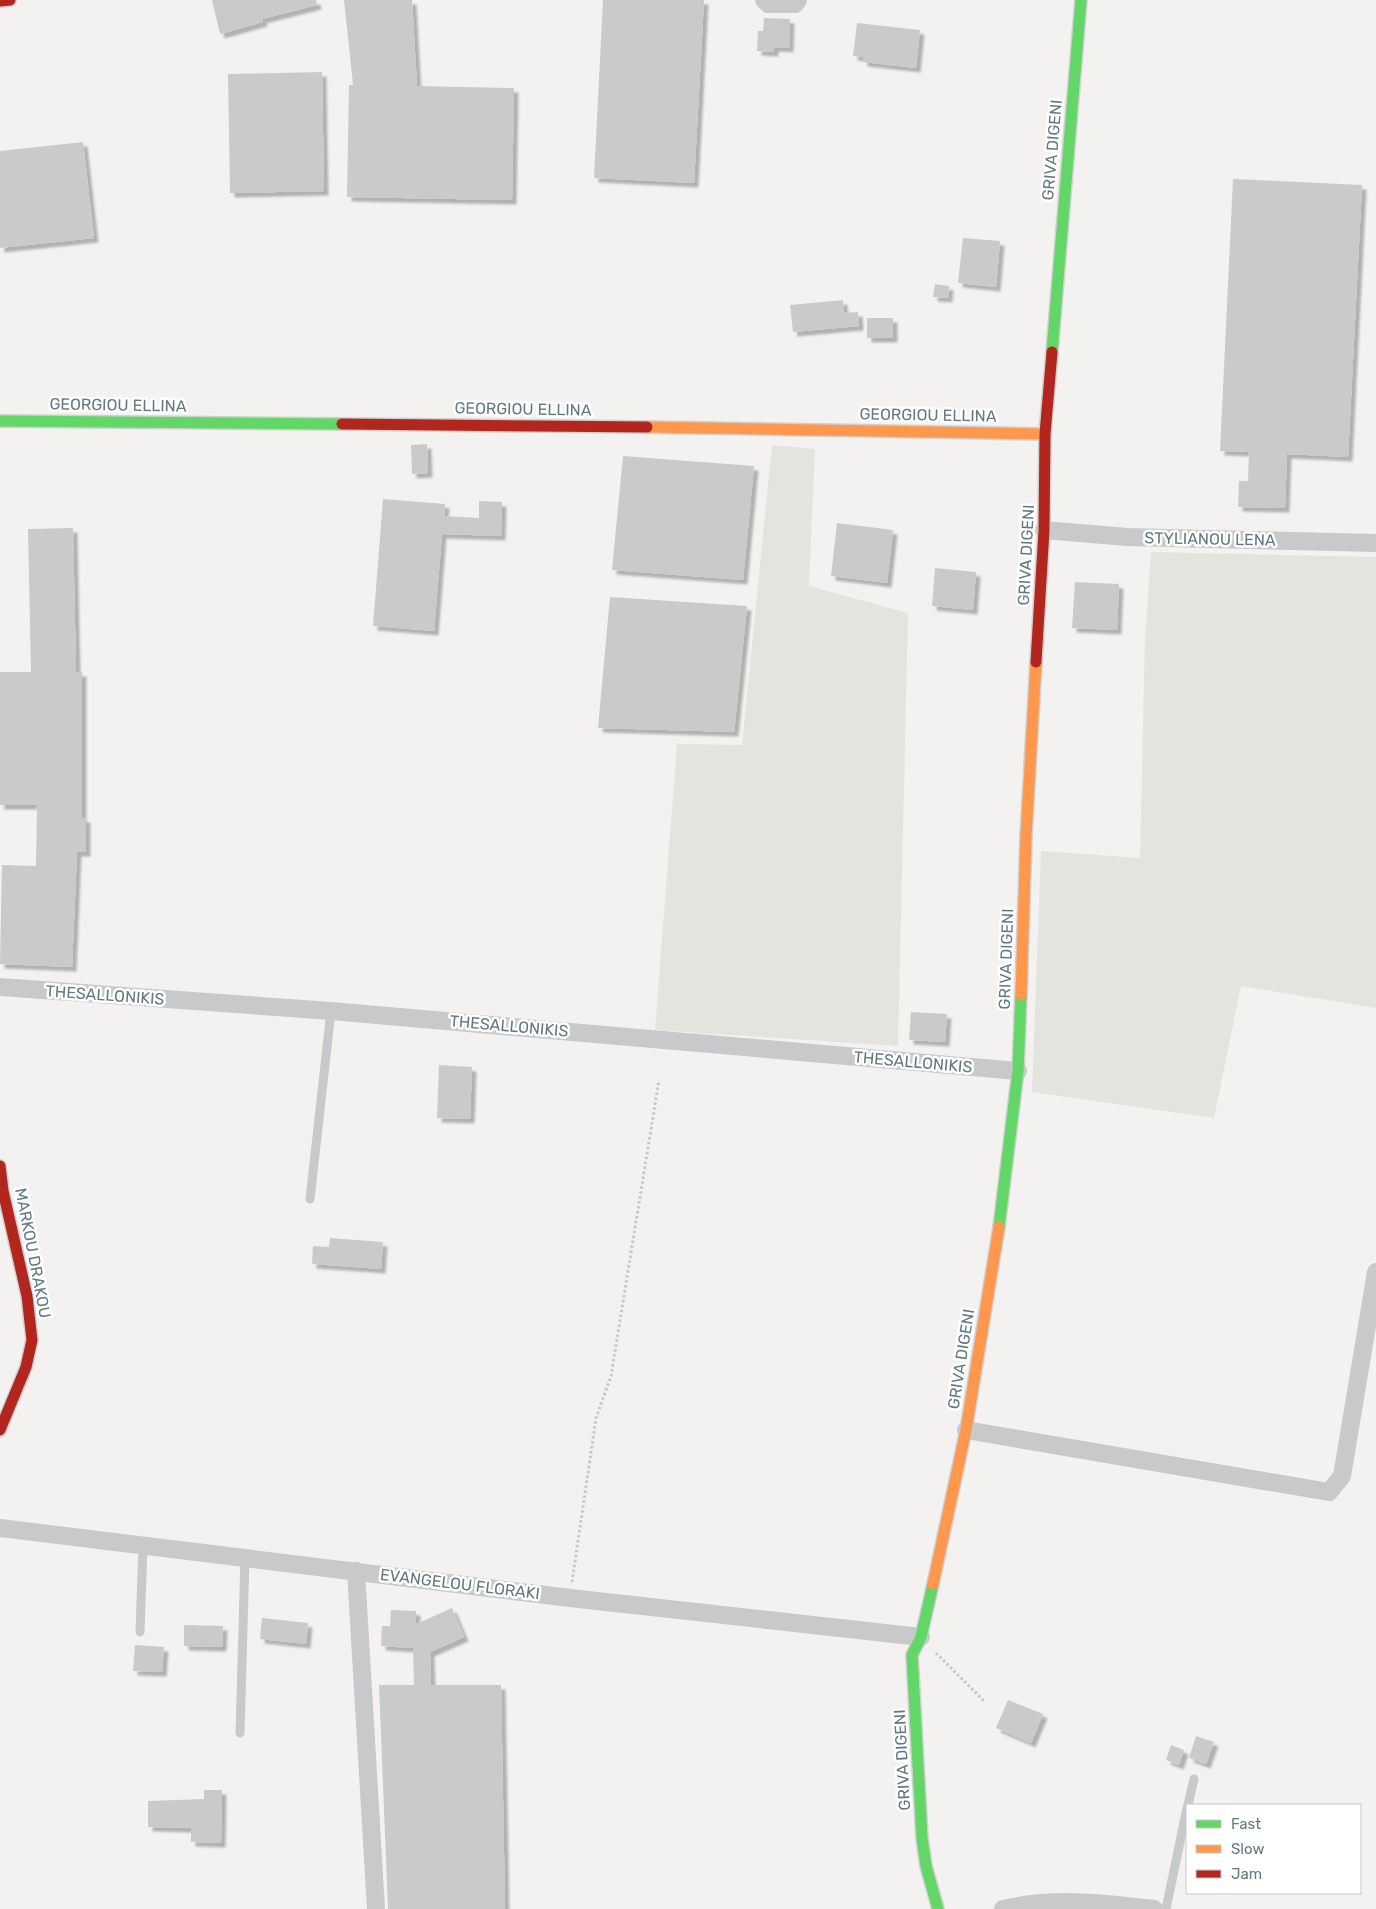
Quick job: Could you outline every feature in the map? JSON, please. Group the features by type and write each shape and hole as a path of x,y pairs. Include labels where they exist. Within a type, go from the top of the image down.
{"street":[{"path":"0,1 10,0"},
{"path":"764,0 768,4 795,4 798,0"},
{"name":"GRIVA DIGENI","path":"938,1909 926,1866 922,1838 912,1655 920,1638 966,1430 1000,1220 1018,1071 1026,836 1044,530 1045,434 1081,0"},
{"name":"GEORGIOU ELLINA","path":"0,421 782,428 1045,434"},
{"name":"STYLIANOU LENA","path":"1044,530 1127,537 1376,543"},
{"name":"THESALLONIKIS","path":"0,987 331,1011 1018,1071"},
{"name":"MARKOU DRAKOU","path":"0,1166 3,1190 30,1310 32,1340 26,1367 0,1430"},
{"path":"966,1430 1329,1492 1342,1476 1376,1272"},
{"name":"EVANGELOU FLORAKI","path":"0,1528 570,1598 920,1638"},
{"path":"356,1572 376,1909"},
{"path":"1004,1909 1037,1902 1074,1900 1154,1909"}],"lane":[{"path":"310,1199 331,1011"},
{"path":"140,1632 143,1545"},
{"path":"240,1733 245,1558"},
{"path":"1189,1804 1194,1779"},
{"path":"1166,1909 1186,1816"}],"path":[{"path":"570,1598 596,1418 611,1376 659,1080"},
{"path":"920,1638 986,1702"}],"shaded area":[{"path":"772,445 815,449 809,586 908,613 898,1046 655,1030 677,744 742,745"},
{"path":"1151,552 1376,557 1376,1008 1241,986 1214,1118 1032,1092 1041,851 1140,858 1145,638"}],"building":[{"path":"212,0 316,0 317,5 262,19 263,22 220,34"},
{"path":"344,0 412,0 417,86 514,88 512,200 347,197 349,85 353,85"},
{"path":"603,0 704,0 694,183 594,178"},
{"path":"764,18 790,19 789,48 774,47 774,52 757,51 758,31 763,31"},
{"path":"857,23 920,30 916,68 863,62 863,57 853,56"},
{"path":"322,72 324,191 230,193 228,74"},
{"path":"83,142 94,238 0,248 0,151"},
{"path":"1233,179 1362,185 1348,457 1287,454 1285,508 1238,507 1239,481 1248,481 1249,452 1220,451"},
{"path":"963,238 1000,241 996,287 958,283"},
{"path":"935,284 949,286 948,298 933,297"},
{"path":"843,300 844,313 858,312 859,326 793,332 790,305"},
{"path":"867,318 893,318 893,338 867,338"},
{"path":"427,444 428,473 412,474 411,445"},
{"path":"623,456 754,466 743,580 612,570"},
{"path":"383,499 445,504 444,516 479,518 479,501 502,502 501,536 442,534 434,631 373,626"},
{"path":"837,523 893,530 887,583 831,576"},
{"path":"73,528 76,672 82,672 82,818 86,818 86,852 77,852 72,967 0,964 2,865 36,866 37,805 0,805 0,672 31,672 28,529"},
{"path":"935,568 976,572 973,610 932,606"},
{"path":"1075,582 1119,584 1117,630 1072,628"},
{"path":"610,597 747,606 734,732 598,728"},
{"path":"911,1012 947,1014 945,1042 909,1040"},
{"path":"439,1065 472,1067 470,1119 437,1118"},
{"path":"330,1238 383,1242 381,1269 312,1264 313,1246 329,1247"},
{"path":"452,1608 464,1637 430,1652 431,1685 501,1685 505,1909 388,1909 379,1685 414,1685 413,1648 381,1646 382,1626 390,1626 391,1610 416,1611 416,1624"},
{"path":"262,1618 308,1623 306,1644 260,1639"},
{"path":"184,1625 223,1626 222,1647 184,1646"},
{"path":"135,1645 164,1647 162,1672 133,1671"},
{"path":"1008,1700 1043,1714 1031,1743 996,1728"},
{"path":"1196,1736 1214,1742 1206,1764 1189,1758"},
{"path":"1171,1745 1184,1750 1179,1765 1166,1760"},
{"path":"204,1790 222,1790 221,1843 191,1842 191,1828 148,1827 148,1801 204,1799"}],"traffic: fast":[{"path":"1052,352 1081,0"},
{"path":"0,421 342,424"},
{"path":"999,1227 1018,1071 1021,995"},
{"path":"933,1584 921,1637 912,1655 922,1838 926,1866 938,1909"}],"traffic: slow":[{"path":"647,427 1045,434"},
{"path":"1021,995 1026,836 1036,662"},
{"path":"933,1584 966,1430 999,1227"}],"traffic: jam":[{"path":"0,1 10,0"},
{"path":"1036,662 1044,530 1045,434 1052,352"},
{"path":"342,424 647,427"},
{"path":"0,1166 3,1191 27,1296 32,1340 26,1367 0,1430"}]}
